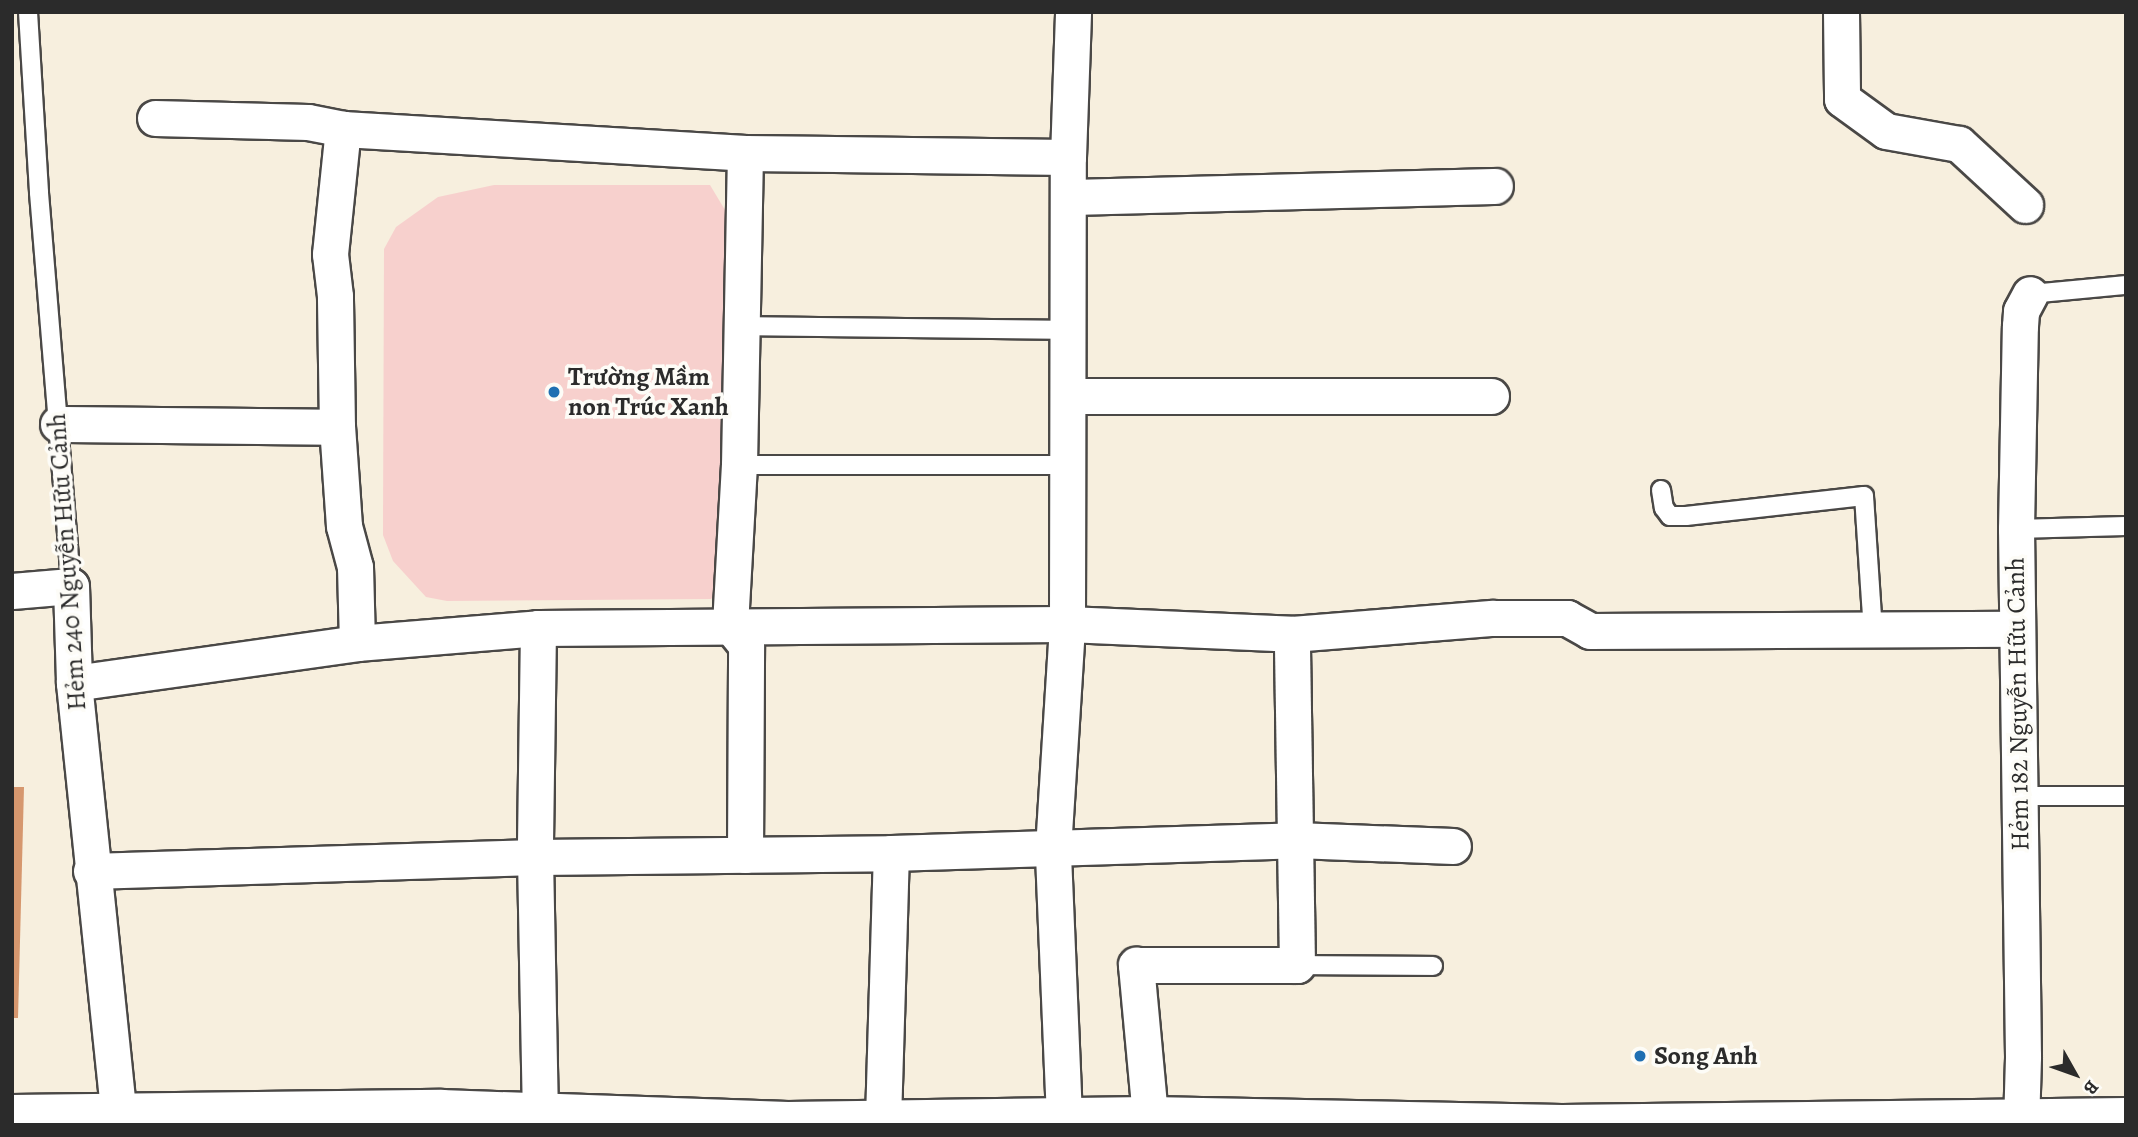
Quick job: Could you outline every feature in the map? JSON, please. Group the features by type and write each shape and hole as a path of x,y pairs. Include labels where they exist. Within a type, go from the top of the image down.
{"street":[{"path":"1064,1117 1053,849 1067,624 1068,157 1073,12"},
{"path":"1841,12 1842,99 1886,131 1959,144 2025,205"},
{"path":"155,118 308,122 343,130 745,153 1068,157"},
{"path":"343,130 330,254 335,309 337,427 344,526 355,567 357,643"},
{"path":"745,153 739,465 730,625 746,645 745,855"},
{"path":"1070,197 1495,186"},
{"name":"Hẻm 182 Nguyễn Hữu Cảnh","path":"2021,1121 2024,1056 2016,529 2020,326 2021,311 2030,294"},
{"path":"1068,396 1492,396"},
{"path":"58,424 337,427"},
{"path":"12,591 71,586"},
{"name":"Hẻm 240 Nguyễn Hữu Cảnh","path":"71,586 74,683 91,872 118,1111"},
{"path":"74,683 357,643 538,628 1067,624 1292,634 1518,618 1567,618 1590,631 2017,629"},
{"path":"538,628 535,857 540,1112"},
{"path":"1150,1116 1136,965 1297,965 1292,634"},
{"path":"91,872 535,857 891,853 1296,840 1454,846"},
{"path":"883,1120 891,853"},
{"path":"12,1114 118,1111 440,1117 540,1112 788,1123 883,1120 1016,1122 1064,1117 1150,1116 1284,1122 1509,1124 2021,1121 2126,1117"}],"lane":[{"name":"Hẻm 240 Nguyễn Hữu Cảnh","path":"28,12 21,40 71,586"},
{"path":"2030,294 2126,285"},
{"path":"742,326 1069,330"},
{"path":"739,465 1066,465"},
{"path":"1661,491 1664,508 1670,516 1864,496 1872,630"},
{"path":"2016,529 2126,526"},
{"path":"2020,796 2126,796"},
{"path":"1297,965 1433,966"}],"shaded area":[{"name":"Trường Mầm non Trúc Xanh","path":"494,185 710,185 728,215 721,589 711,599 447,601 426,597 393,561 383,535 384,249 396,227 438,197"}],"building":[{"path":"12,787 24,787 18,1018 12,1018"}],"place":[{"name":"Trường Mầm non Trúc Xanh","path":"554,392"},
{"name":"Song Anh","path":"1640,1056"}]}
